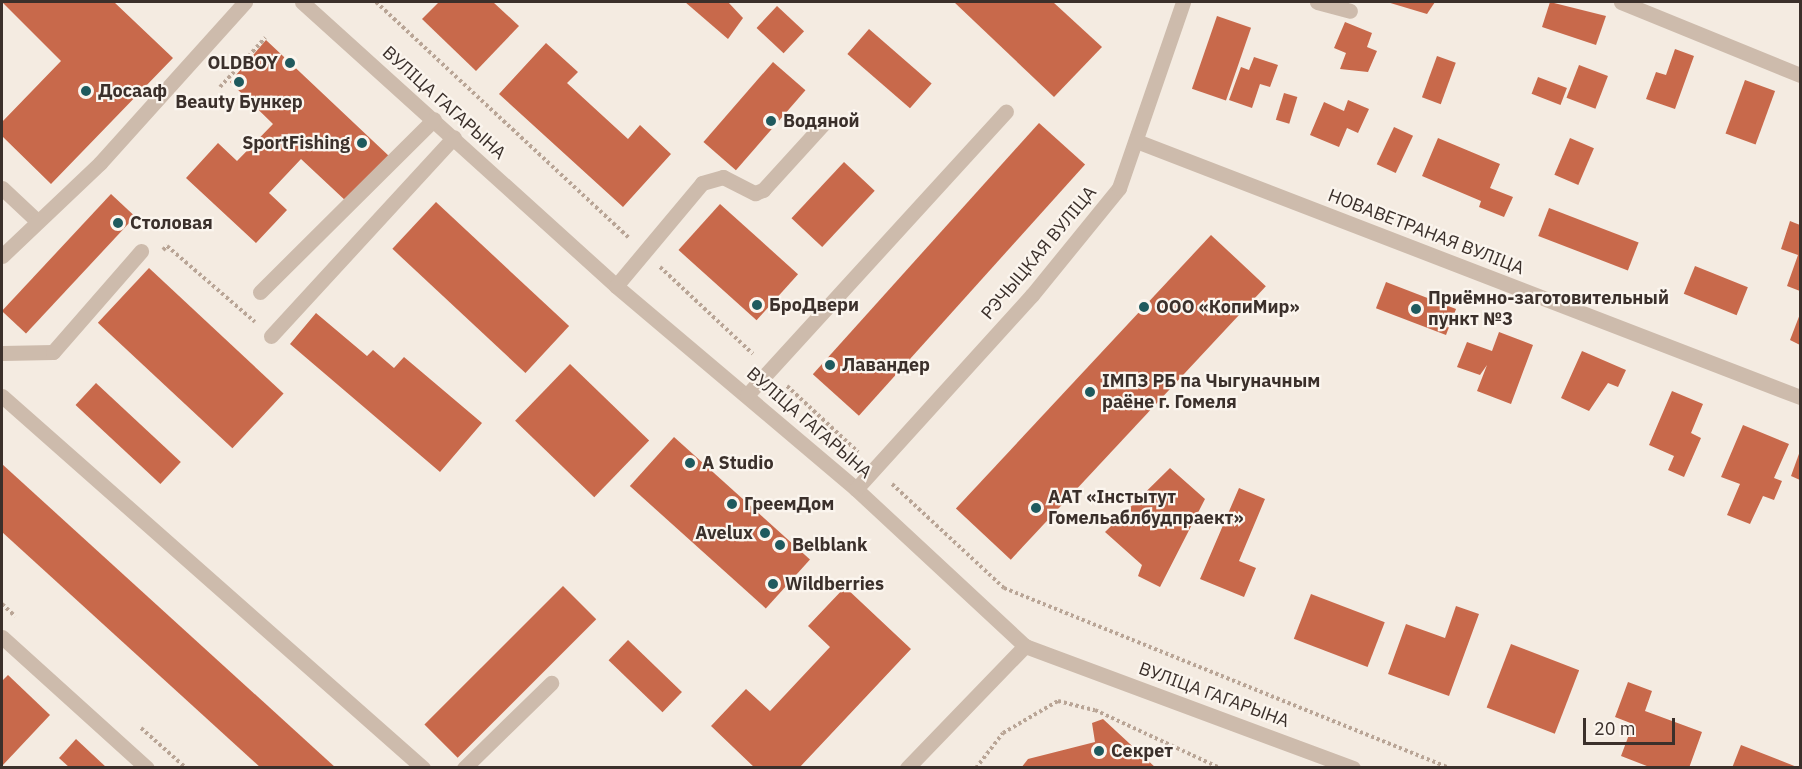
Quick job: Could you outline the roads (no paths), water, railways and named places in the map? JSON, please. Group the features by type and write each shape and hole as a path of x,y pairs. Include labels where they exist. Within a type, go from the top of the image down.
{"street":[{"path":"2,256 35,219 100,163 244,2"},
{"name":"ВУЛІЦА ГАГАРЫНА","path":"302,2 616,285 856,489 1025,646 1353,768"},
{"name":"РЭЧЫЦКАЯ ВУЛІЦА","path":"856,489 1032,295 1119,188 1139,142 1182,2"},
{"path":"1317,2 1350,11"},
{"path":"1621,2 1800,75"},
{"path":"747,395 1005,111"},
{"path":"260,292 434,119"},
{"path":"616,285 702,183 723,177 755,193 763,190 824,123"},
{"path":"271,336 454,137"},
{"name":"НОВАВЕТРАНАЯ ВУЛІЦА","path":"1139,142 1800,397"},
{"path":"2,188 35,219"},
{"path":"2,353 52,352 141,251"},
{"path":"2,396 423,768"},
{"path":"2,637 147,768"},
{"path":"907,768 1025,646"},
{"path":"464,768 551,683"}],"place":[{"name":"OLDBOY","path":"290,63"},
{"name":"Beauty Бункер","path":"239,82"},
{"name":"Досааф","path":"86,91"},
{"name":"Водяной","path":"771,121"},
{"name":"SportFishing","path":"362,143"},
{"name":"Столовая","path":"118,223"},
{"name":"БроДвери","path":"757,305"},
{"name":"ООО «КопиМир»","path":"1144,307"},
{"name":"Приёмно-заготовительный пункт №3","path":"1416,309"},
{"name":"Лавандер","path":"830,365"},
{"name":"ІМПЗ РБ па Чыгуначным раёне г. Гомеля","path":"1090,392"},
{"name":"A Studio","path":"690,463"},
{"name":"ГреемДом","path":"732,504"},
{"name":"ААТ «Інстытут Гомельаблбудпраект»","path":"1036,508"},
{"name":"Avelux","path":"765,533"},
{"name":"Belblank","path":"780,545"},
{"name":"Wildberries","path":"773,584"},
{"name":"Секрет","path":"1099,751"}]}
